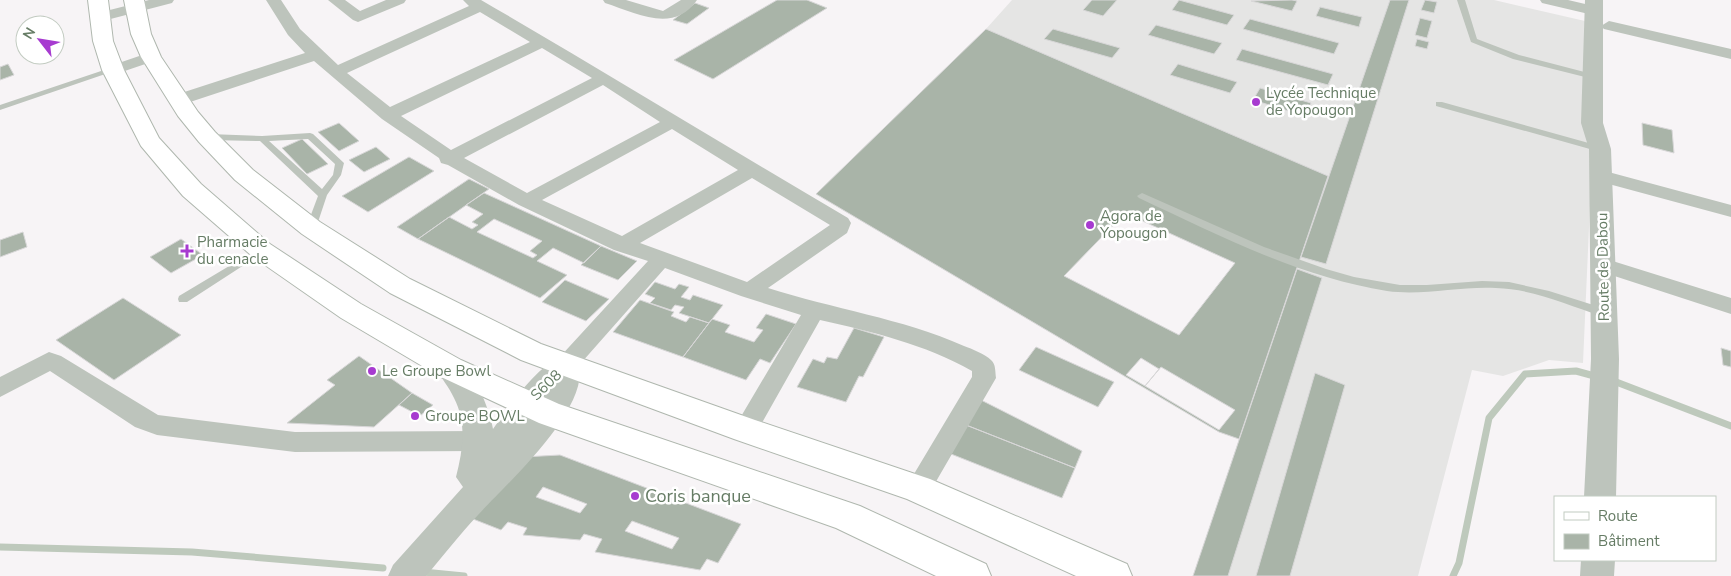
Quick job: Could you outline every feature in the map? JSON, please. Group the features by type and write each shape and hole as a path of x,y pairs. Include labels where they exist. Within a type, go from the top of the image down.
{"main road":[{"path":"135,4 141,34 151,57 178,100 207,137 244,175 311,228 400,286 531,352 745,430 918,489 1114,576"},
{"path":"98,8 103,41 113,70 149,141 192,190 262,250 351,311 450,368 538,409 848,517 973,576"}],"street":[{"path":"98,8 167,0"},
{"path":"273,0 293,31 316,55 388,115 448,159 526,201 621,245 661,260 749,291 814,311 890,328 943,346 983,366 984,378 918,489"},
{"path":"334,0 358,17 399,0"},
{"path":"610,0 663,16 673,13 690,0"},
{"path":"1547,0 1598,3"},
{"path":"336,72 475,3 604,78 672,122 842,225 749,291"},
{"name":"Route de Dabou","path":"1598,3 1592,77 1592,123 1600,149 1603,265 1604,378 1600,496"},
{"name":"Route de Dabou","path":"1598,3 1609,26 1608,135 1600,149"},
{"path":"1609,26 1731,54"},
{"path":"388,115 542,42"},
{"path":"178,100 316,55"},
{"path":"113,70 151,57"},
{"path":"448,159 604,78"},
{"path":"526,201 672,122"},
{"path":"621,245 751,170"},
{"path":"1601,176 1731,211"},
{"path":"566,365 661,260"},
{"path":"1603,265 1731,306"},
{"path":"745,430 814,311"},
{"path":"0,388 48,361 53,362 144,420 157,425 295,442 479,440"},
{"name":"S608","path":"405,576 465,506 533,437 538,409 562,390 566,365"},
{"name":"S608","path":"450,368 469,394 477,420 479,440 465,506"},
{"path":"1597,576 1598,561"}],"lane":[{"path":"1461,0 1474,40 1516,57 1592,77"},
{"path":"0,108 113,70"},
{"path":"1439,104 1600,149"},
{"path":"207,137 262,140 310,136 322,144 340,162 337,175 323,195 311,228"},
{"path":"262,140 323,195"},
{"path":"1142,196 1238,240 1359,282 1388,288 1426,289 1498,284 1538,292 1604,312"},
{"path":"183,299 262,250"}],"shaded area":[{"path":"1012,0 1494,0 1598,24 1583,363 1549,360 1503,376 1472,370 1418,576 1193,576 1328,176 986,29"}],"building":[{"path":"777,0 807,0 827,8 713,79 674,60"},
{"path":"1092,0 1117,0 1103,16 1083,10"},
{"path":"1179,0 1234,15 1227,25 1172,10"},
{"path":"1390,0 1409,0 1326,264 1301,257"},
{"path":"1425,0 1437,2 1434,13 1421,10"},
{"path":"1251,1 1297,1 1292,11"},
{"path":"695,3 709,8 687,24 673,20"},
{"path":"1320,7 1362,17 1359,27 1316,16"},
{"path":"1420,18 1432,21 1427,38 1415,35"},
{"path":"1250,19 1339,43 1334,54 1243,29"},
{"path":"1156,25 1222,43 1214,54 1148,35"},
{"name":"Agora de Yopougon","path":"986,29 1328,176 1239,439 1219,432 816,194"},
{"path":"1053,29 1120,48 1112,58 1044,39"},
{"path":"1417,39 1429,42 1427,49 1415,46"},
{"path":"1242,49 1333,74 1328,85 1236,60"},
{"path":"8,64 14,75 0,80 0,67"},
{"path":"1178,64 1237,82 1230,93 1170,75"},
{"path":"1260,88 1311,103 1305,116 1253,100"},
{"path":"339,123 359,141 339,151 318,132"},
{"path":"1642,123 1672,130 1674,153 1643,145"},
{"path":"302,139 328,164 307,174 282,148"},
{"path":"376,147 390,159 364,172 349,160"},
{"path":"409,157 434,171 368,212 342,196"},
{"path":"469,179 489,189 418,239 397,227"},
{"path":"484,193 601,246 584,263 553,248 537,261 567,275 540,298 418,239 449,217 472,229 478,225 472,222 483,214 466,205","holes":["494,219 542,241 530,251 537,255 533,258 477,232"]},
{"path":"1125,213 1235,263 1179,335 1064,276"},
{"path":"23,232 27,247 0,257 0,240"},
{"path":"181,239 203,255 171,273 150,257"},
{"path":"601,246 637,261 618,280 581,265"},
{"path":"1297,269 1322,278 1228,576 1193,576"},
{"path":"565,280 609,299 586,321 542,302"},
{"path":"655,282 675,289 679,284 689,287 681,297 690,300 693,295 723,305 709,323 679,313 684,307 675,305 671,310 650,303 655,298 645,294"},
{"path":"123,298 181,335 114,380 56,340"},
{"path":"640,300 674,312 671,316 686,322 690,317 709,323 683,357 613,332"},
{"path":"766,314 796,324 770,363 760,359 746,380 683,357 712,319 730,325 725,332 754,342 763,330 756,328"},
{"path":"854,328 884,337 863,377 859,376 846,402 797,387 813,359 824,363 827,357 837,359"},
{"path":"1036,347 1114,382 1098,407 1019,370"},
{"path":"1721,348 1731,351 1731,367 1723,365"},
{"path":"359,356 412,393 374,427 287,423 335,385 327,380"},
{"path":"1141,358 1159,369 1145,386 1126,375"},
{"path":"1161,367 1235,410 1219,430 1145,386"},
{"path":"1315,373 1345,385 1290,576 1256,576"},
{"path":"412,393 433,405 420,416 399,405"},
{"path":"981,400 1082,451 1075,468 966,425"},
{"path":"966,425 1075,468 1062,498 951,454"},
{"path":"560,455 741,524 718,563 707,559 700,570 595,552 602,539 584,534 580,540 523,535 527,528 508,522 501,530 473,519 523,457","holes":["543,487 587,504 580,513 536,497","632,521 679,538 672,549 625,531"]}],"waterway":[{"path":"1453,576 1459,563 1489,418 1525,374 1576,371 1598,377"},
{"path":"1611,380 1731,426"},
{"path":"0,547 192,552 383,568"},
{"path":"423,572 464,576"}],"place":[{"name":"Lycée Technique de Yopougon","path":"1256,102"},
{"name":"Agora de Yopougon","path":"1090,225"},
{"name":"Pharmacie du cenacle","path":"187,251"},
{"name":"Le Groupe Bowl","path":"372,371"},
{"name":"Groupe BOWL","path":"415,416"},
{"name":"Coris banque","path":"635,496"}]}
